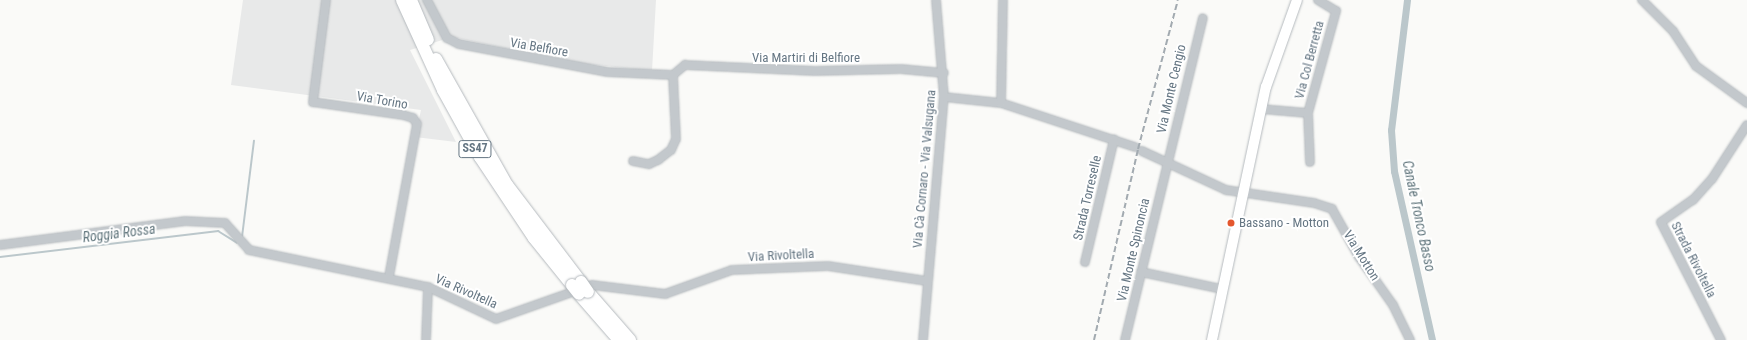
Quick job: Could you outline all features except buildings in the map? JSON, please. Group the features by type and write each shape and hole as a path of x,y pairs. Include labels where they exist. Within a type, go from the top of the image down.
{"highway":[{"name":"SS47","path":"402,0 443,90 480,157 534,238 630,340"},
{"name":"SS47","path":"411,0 434,54 507,185 619,340"}],"main road":[{"path":"1212,340 1261,110 1297,0"}],"street":[{"name":"Via Torino","path":"326,0 313,102 403,115 413,118 416,124 389,277"},
{"name":"Via Belfiore","path":"427,0 447,38 459,44 607,72 673,75"},
{"name":"Via Cà Cornaro - Via Valsugana","path":"922,340 944,96 944,73 936,0"},
{"path":"1001,103 1003,0"},
{"name":"Via Col Berretta","path":"1310,162 1308,113 1336,10 1318,0"},
{"path":"1642,0 1673,31 1696,66 1747,103"},
{"name":"Via Monte Cengio","path":"1170,166 1173,130 1203,18"},
{"name":"Via Martiri di Belfiore","path":"673,75 684,65 815,71 901,69 944,73"},
{"path":"633,161 649,164 673,144 677,125 673,75"},
{"path":"944,96 1001,103 1114,139 1138,149 1170,166 1226,190 1243,192"},
{"name":"Via Col Berretta","path":"1261,110 1308,113"},
{"name":"Strada Rivoltella","path":"1721,340 1661,222 1693,200 1712,179 1747,125"},
{"name":"Strada Torreselle","path":"1085,262 1114,139"},
{"name":"Via Monte Spinoncia","path":"1125,340 1157,201 1170,166"},
{"name":"Via Motton","path":"1243,192 1314,203 1332,209 1359,257 1393,305 1410,340"},
{"name":"Via Rivoltella","path":"0,245 185,221 225,223 248,250 389,277 428,287 496,319 592,285 665,294 732,270 828,266 927,281"},
{"path":"1141,272 1222,289"},
{"path":"426,340 428,287"}],"shaded area":[{"path":"243,0 656,0 652,71 578,63 452,37 410,50 456,142 415,137 421,110 231,85"}],"waterway":[{"name":"Canale Tronco Basso","path":"1407,0 1391,130 1394,171 1432,340"},
{"name":"Roggia Rossa","path":"242,237 254,141"},
{"name":"Roggia Rossa","path":"0,257 218,231 237,243"}],"railway":[{"path":"1094,340 1138,149 1178,0"}],"place":[{"name":"Bassano - Motton","path":"1231,223"}]}
